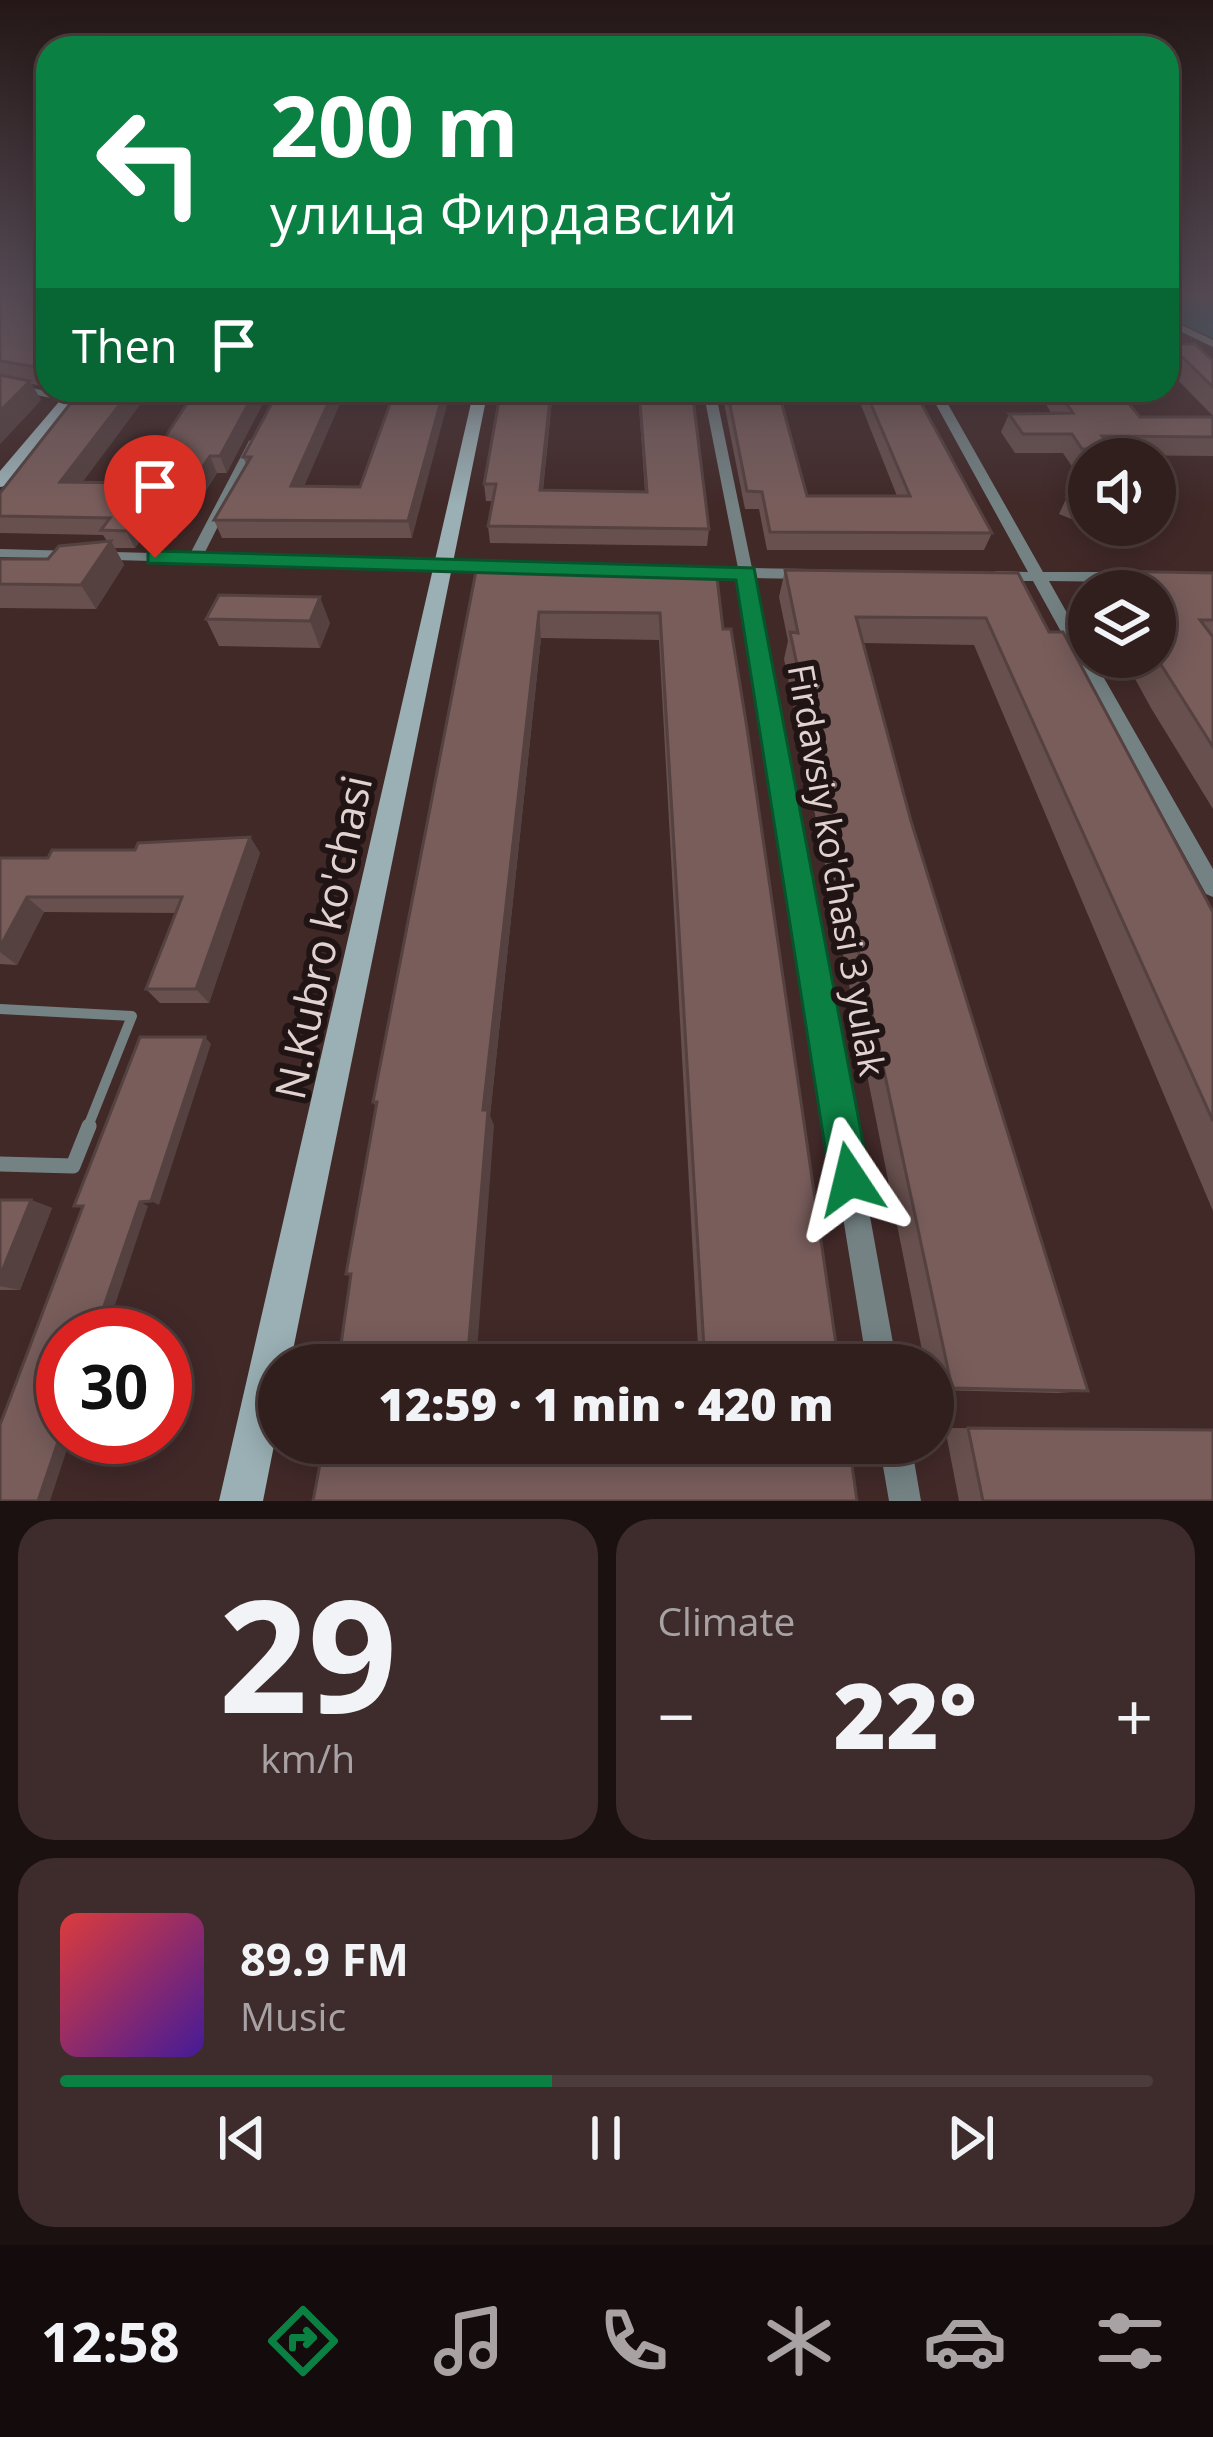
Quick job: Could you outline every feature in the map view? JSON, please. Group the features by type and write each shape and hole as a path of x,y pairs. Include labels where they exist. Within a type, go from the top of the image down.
{"street":[{"path":"0,384 36,389"},
{"path":"0,482 67,402"},
{"name":"N.Kubro ko'chasi","path":"241,1501 479,402"},
{"name":"Firdavsiy ko'chasi 3 yulak","path":"711,402 746,573 878,1344"},
{"path":"941,402 1213,888"},
{"path":"194,559 259,432"},
{"path":"0,553 538,567"},
{"path":"677,571 814,574"},
{"path":"971,576 1068,577"},
{"path":"899,1464 905,1501"}],"lane":[{"path":"0,1009 133,1016 73,1166 0,1164"}],"building":[{"path":"1190,364 1213,364 1213,387"},
{"path":"0,375 30,381 0,411"},
{"path":"72,402 122,402 60,482 135,483 188,402 249,402 220,456 210,456 167,521 133,521 126,531 101,530 110,518 0,516 0,493"},
{"path":"273,402 329,402 291,486 360,487 391,402 441,402 408,521 214,520 251,457 243,457"},
{"path":"499,402 550,402 540,490 647,492 640,402 693,402 709,529 488,526 496,484 484,484"},
{"path":"729,402 781,402 807,496 910,496 870,402 921,402 992,533 770,532 762,492 747,491"},
{"path":"1065,402 1127,402 1140,417 1213,417 1213,437 1023,434 1009,414 1073,413"},
{"path":"111,541 81,585 0,584 0,559 48,559 59,546"},
{"path":"477,566 716,569 723,629 731,629 747,728 836,1344 704,1344 660,613 539,612 483,1110 488,1110 469,1344 341,1344 351,1274 346,1274 377,1102 373,1102"},
{"path":"785,570 1018,573 1049,632 1063,632 1068,641 1068,678 1088,678 1213,912 1213,1121 986,618 856,617 911,821 1088,1391 954,1388 954,1344 943,1344 790,632 798,633"},
{"path":"1176,572 1213,573 1213,620 1200,620 1213,637 1213,747 1170,678 1176,678"},
{"path":"219,595 320,597 310,621 206,619"},
{"path":"250,837 196,989 146,989 182,897 27,897 0,947 0,858 48,858 52,850 135,850 138,843"},
{"path":"140,1037 205,1037 151,1201 140,1202 103,1308 44,1308 83,1206 74,1206"},
{"path":"0,1200 31,1200 0,1276"},
{"path":"36,1330 36,1464 50,1464 38,1501 0,1501 0,1425"},
{"path":"968,1428 1213,1430 1213,1501 983,1501"},
{"path":"320,1464 852,1464 857,1501 313,1501"}],"route":[{"path":"155,558 746,573 850,1179"}]}
